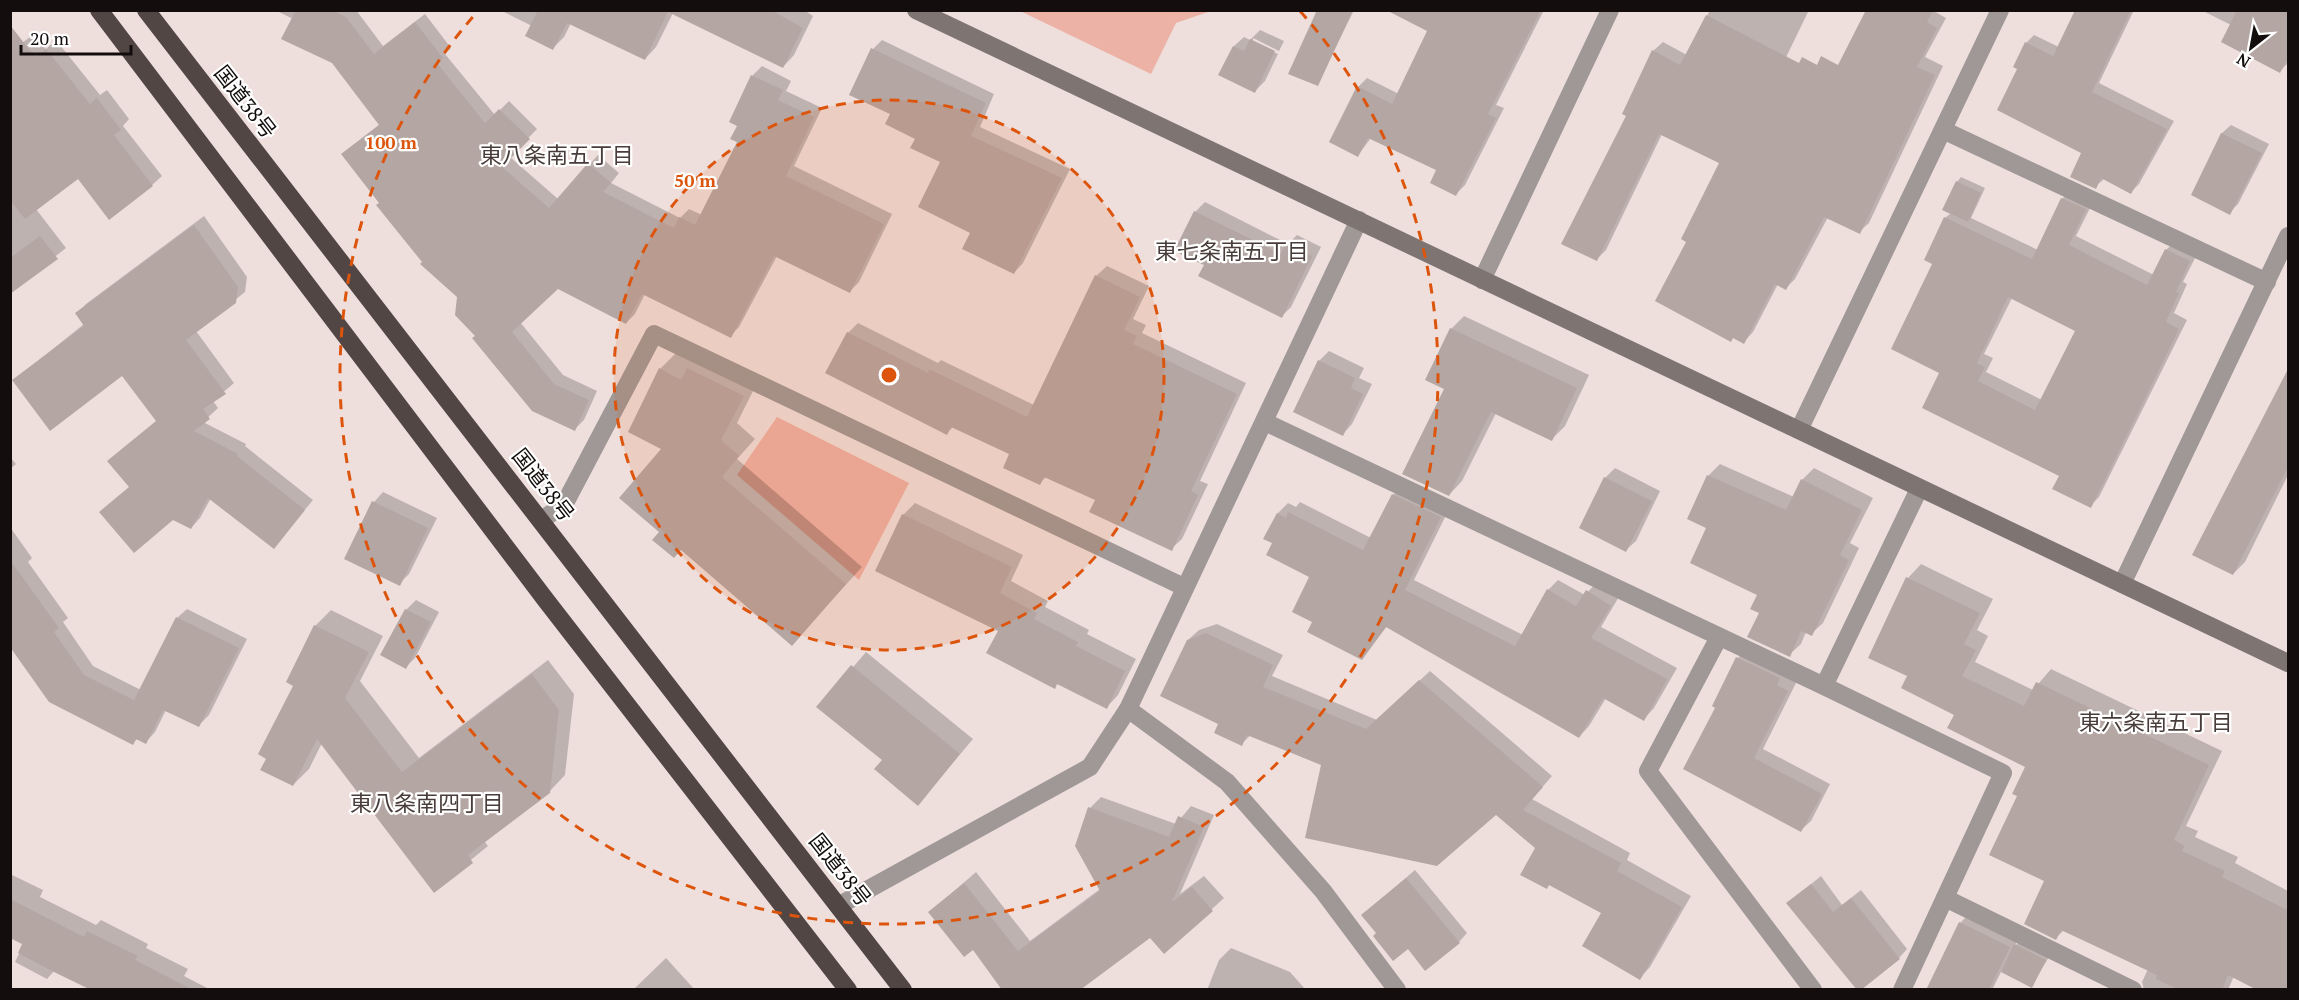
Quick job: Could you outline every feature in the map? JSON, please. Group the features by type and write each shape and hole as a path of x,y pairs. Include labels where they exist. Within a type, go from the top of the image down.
{"highway":[{"path":"99,10 545,599 848,990"},
{"name":"国道38号","path":"146,10 903,990"}],"street":[{"path":"916,10 942,16 1482,280 2289,663"},
{"path":"1482,280 1610,10"},
{"path":"1799,430 2000,10"},
{"path":"1944,130 2267,282"},
{"path":"838,906 1090,767 1128,709 1359,220"},
{"path":"2122,584 2289,236"},
{"path":"541,520 564,505 654,334 1184,587"},
{"path":"1265,422 1824,686 2002,773 1902,990"},
{"path":"1824,686 1919,489"},
{"path":"1719,637 1647,771 1813,990"},
{"path":"1128,709 1227,782 1323,891 1397,990"},
{"path":"1945,898 2133,990"}],"shaded area":[{"path":"1020,11 1211,11 1176,23 1151,74"},
{"path":"777,417 909,483 859,580 737,475"}],"building":[{"path":"296,10 332,10 346,17 374,54 415,22 443,58 437,63 485,123 499,109 530,139 502,167 549,208 588,163 611,183 603,192 674,228 679,217 695,225 737,142 730,139 737,126 729,122 751,75 783,90 778,100 814,117 786,176 884,224 850,293 774,256 731,338 642,294 626,324 558,289 512,332 554,384 589,400 575,431 532,411 472,338 475,336 455,315 457,297 420,264 422,262 376,205 379,203 341,154 379,125 332,63 281,39"},
{"path":"538,10 771,10 803,28 783,68 668,12 645,60 567,23 553,50 525,36"},
{"path":"1317,10 1353,10 1318,86 1288,74"},
{"path":"1386,10 1541,10 1488,114 1496,118 1456,196 1430,183 1436,170 1368,138 1358,157 1329,142 1357,86 1392,104 1427,31"},
{"path":"1866,10 1933,10 1927,22 1937,28 1917,67 1935,75 1860,234 1824,217 1786,290 1775,284 1744,344 1733,338 1731,342 1655,301 1686,242 1681,239 1719,163 1659,134 1597,261 1561,244 1626,116 1622,114 1652,50 1680,65 1706,15 1799,63 1802,57 1817,65 1821,56 1838,65"},
{"path":"2075,10 2131,10 2092,92 2167,129 2131,194 2101,178 2096,189 2070,177 2081,153 1997,110 2017,69 2013,67 2025,42 2053,56"},
{"path":"2237,10 2289,10 2289,56 2280,73 2221,42"},
{"path":"10,25 35,57 46,49 90,104 97,98 121,130 114,135 153,186 109,220 78,179 25,219 10,200"},
{"path":"1250,39 1275,51 1255,93 1218,75 1233,46 1244,51"},
{"path":"871,48 986,103 971,136 1062,178 1014,274 962,249 970,233 918,207 940,162 910,148 915,139 885,124 890,114 849,95"},
{"path":"2221,133 2262,153 2230,215 2191,195"},
{"path":"1956,181 1981,193 1968,222 1942,210"},
{"path":"2061,198 2086,209 2069,245 2147,285 2165,249 2190,261 2166,322 2179,329 2091,508 2052,489 2059,476 1922,408 1939,373 1891,349 1932,264 1924,260 1944,217 2032,259","holes":["2008,297 2075,331 2035,410 1978,381 1985,367 1977,363"]},
{"path":"1194,211 1281,254 1286,243 1312,256 1282,318 1198,276 1204,265 1174,251"},
{"path":"194,225 238,287 236,303 186,340 226,394 203,409 210,419 194,431 238,454 237,456 305,510 274,549 208,498 191,529 173,520 134,553 99,512 129,487 107,461 156,421 122,376 50,431 12,380 84,326 75,313"},
{"path":"40,236 58,259 10,294 10,258"},
{"path":"1095,275 1140,297 1124,330 1137,336 1133,344 1237,394 1191,491 1198,495 1172,551 1089,512 1095,500 1044,477 1040,485 1003,468 1009,454 951,427 947,435 825,373 847,332 928,373 929,369 1027,417"},
{"path":"1450,328 1577,388 1552,441 1491,412 1449,496 1402,474 1444,389 1425,380"},
{"path":"1318,360 1355,378 1351,388 1363,394 1343,436 1293,412"},
{"path":"2289,367 2289,465 2233,575 2192,555"},
{"path":"659,368 681,380 687,368 744,396 721,440 739,456 722,477 846,584 792,646 681,550 674,558 652,540 659,532 619,498 661,449 628,432"},
{"path":"1707,475 1786,510 1801,479 1862,510 1840,555 1849,560 1812,636 1801,631 1790,657 1747,637 1759,613 1750,609 1757,595 1690,563 1706,528 1687,519"},
{"path":"1604,477 1652,501 1626,552 1579,528"},
{"path":"1392,494 1441,517 1405,590 1515,646 1547,589 1576,606 1586,590 1611,606 1591,638 1667,679 1644,721 1603,698 1579,738 1386,627 1362,660 1307,632 1312,622 1292,612 1309,577 1266,555 1272,543 1263,539 1277,513 1286,518 1288,512 1363,550"},
{"path":"372,501 428,528 400,586 344,559"},
{"path":"902,514 1012,567 1000,593 1037,613 1034,619 1078,642 1076,646 1125,671 1107,709 1057,684 1055,689 986,653 998,631 875,571"},
{"path":"10,560 59,628 54,632 84,675 134,700 176,617 239,648 199,727 163,710 146,744 136,739 133,745 49,702 10,647"},
{"path":"1906,577 1980,613 1964,644 1976,650 1962,676 2024,706 2036,682 2209,765 2174,840 2185,846 2182,851 2225,871 2222,877 2289,911 2289,990 2257,990 2228,975 2222,990 2179,990 2156,979 2157,975 2061,930 2056,940 2024,924 2044,881 1989,855 2017,796 2012,794 2025,767 1947,728 1954,715 1901,688 1907,676 1868,658"},
{"path":"405,609 431,622 406,669 380,655"},
{"path":"314,625 369,652 345,698 402,772 532,674 559,710 550,793 468,855 473,863 434,893 317,739 293,786 260,770 266,759 258,754 293,686 286,682"},
{"path":"1206,633 1273,665 1263,687 1366,729 1419,680 1543,787 1523,810 1621,863 1617,871 1682,907 1640,980 1582,946 1601,913 1549,885 1547,889 1520,875 1535,848 1496,815 1437,866 1305,838 1321,765 1247,735 1242,746 1214,733 1218,724 1160,696 1187,640"},
{"path":"1736,657 1780,678 1777,685 1788,691 1754,758 1822,794 1801,832 1683,769 1715,708 1712,706"},
{"path":"851,665 960,754 918,806 874,769 882,760 816,707"},
{"path":"1088,807 1169,837 1178,816 1204,827 1172,902 1192,887 1213,911 1164,954 1150,938 1080,990 1002,990 973,950 964,957 928,912 964,883 1018,951 1100,891 1075,846"},
{"path":"1406,878 1460,943 1425,971 1408,949 1393,961 1373,936 1376,933 1361,915"},
{"path":"1811,884 1833,912 1851,898 1900,959 1861,990 1857,990 1786,903"},
{"path":"10,899 84,937 87,931 138,956 135,960 193,990 91,990 52,971 18,953 22,944 10,938"},
{"path":"1959,922 2010,947 1989,990 1926,990"},
{"path":"2014,944 2046,960 2032,988 2001,972"}],"district":[{"name":"東八条南五丁目","path":"557,155"},
{"name":"東七条南五丁目","path":"1232,251"},
{"name":"東六条南五丁目","path":"2156,722"},
{"name":"東八条南四丁目","path":"427,803"}]}
